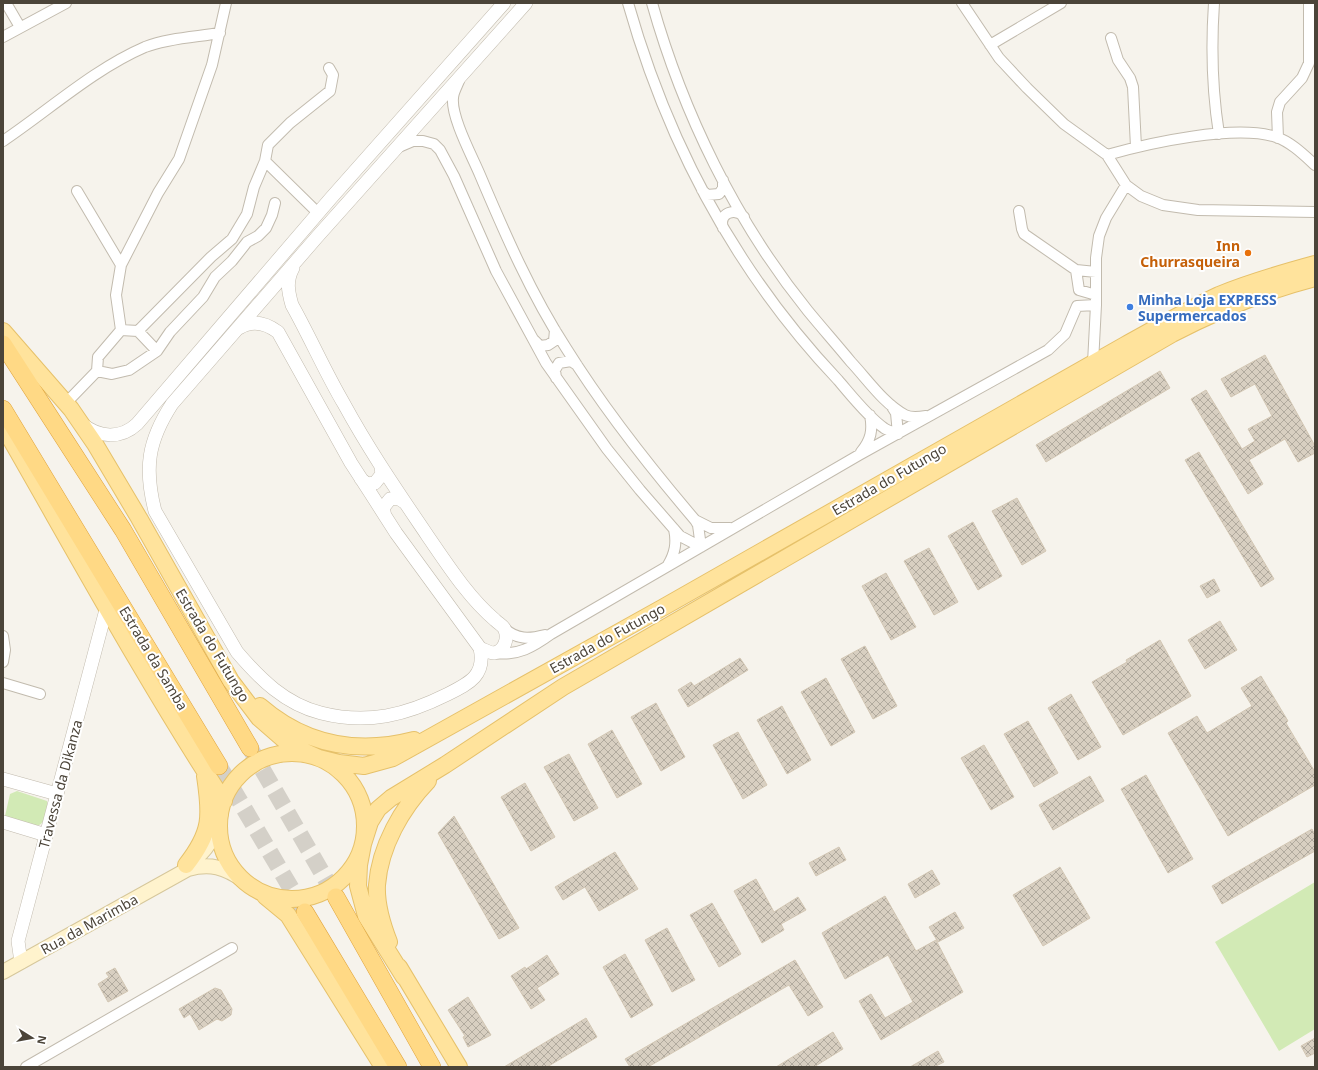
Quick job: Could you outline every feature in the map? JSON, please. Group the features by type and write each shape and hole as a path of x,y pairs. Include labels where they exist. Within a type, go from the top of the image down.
{"highway":[{"name":"Estrada do Futungo","path":"3,344 123,530 250,748"},
{"name":"Estrada da Samba","path":"3,409 89,550 211,768"},
{"path":"336,897 432,1067"},
{"path":"306,912 398,1067"}],"main road":[{"name":"Estrada do Futungo","path":"3,330 66,403 80,422 136,512 228,675 259,718 290,745 319,758 339,763 364,766 393,758 429,736 468,716 1093,363 1220,295 1264,279 1315,264"},
{"name":"Estrada do Futungo","path":"363,844 370,822 378,810 391,798 563,687 1172,334 1201,319 1261,294 1315,278"},
{"path":"3,426 107,606 211,768 222,807"},
{"path":"228,675 250,698 273,718 298,732 326,742 353,747 380,747 429,736"},
{"path":"383,1067 288,915 272,900 249,884 228,861 220,838 222,807 229,790 243,772 262,759 285,753 296,753 319,758 339,770 347,778 357,793 363,809 365,821 359,864 358,886 366,916 459,1067"},
{"path":"404,977 388,941 379,906 378,885 382,862 398,820 408,804 419,790 444,765"},
{"path":"181,870 199,849 207,831 210,805 211,768"},
{"name":"Rua da Marimba","path":"3,972 181,870 199,856 209,843 216,829 222,807"},
{"path":"249,884 271,896 289,899 301,898 325,891 335,884 352,867 363,844"},
{"name":"Rua da Marimba","path":"181,870 211,865 223,868 249,884"}],"street":[{"path":"6,3 20,27"},
{"path":"3,37 66,3"},
{"path":"66,403 97,371 98,357 120,330 116,295 121,265 158,193 179,159 212,65 226,3"},
{"path":"80,422 89,430 101,434 112,435 125,433 137,424 318,213 504,3"},
{"path":"238,329 252,322 262,323 278,332 361,479 385,516 480,648 482,658 481,668 476,676 460,688 409,712 371,718 322,713 296,704 275,691 254,672 237,652 155,511 149,489 148,470 150,452 155,434 172,404 394,150 526,3"},
{"path":"628,3 660,99 702,190 723,228 746,264 783,315 825,367 884,428 898,434"},
{"path":"652,3 670,60 685,100 723,180 768,255 808,310 870,383 890,403 905,415 915,417 931,415"},
{"path":"962,3 1003,63 1048,110 1064,124 1107,155 1126,185 1141,196 1163,205 1198,210 1315,212"},
{"path":"990,46 1061,3"},
{"path":"1214,3 1212,74 1213,96 1219,134"},
{"path":"1278,138 1277,112 1280,102 1302,78 1309,63 1313,42 1309,3"},
{"path":"3,141 113,62 146,47 160,43 220,33"},
{"path":"1111,38 1118,60 1130,78 1133,87 1136,147"},
{"path":"138,331 211,257 232,238 247,214 254,187 265,162 268,145 290,123 330,91 333,75 328,68"},
{"path":"467,69 458,82 452,98 458,124 506,238 534,294 554,329 577,365 624,432 695,520 710,528 734,527"},
{"path":"1107,155 1136,147 1219,134 1257,132 1278,138 1303,154 1315,166"},
{"path":"394,150 413,141 434,144 440,150 454,176 496,271 556,378 607,449 674,530 680,536 701,547"},
{"path":"265,162 294,187 318,213"},
{"path":"702,190 707,195 719,194 723,188 723,180"},
{"path":"1093,363 1096,272 1099,236 1106,218 1126,185"},
{"path":"77,191 121,265"},
{"path":"97,371 112,374 129,370 156,351 170,332 203,297 215,277 232,261 247,242 258,236 266,228 272,215 275,203"},
{"path":"1019,211 1024,234 1076,270 1096,272"},
{"path":"723,228 722,224 724,216 730,212 738,212 744,217"},
{"path":"239,227 247,242"},
{"path":"297,260 290,273 288,282 288,291 292,305 343,403 381,467 404,502 463,585 490,616 512,636 522,639 551,634"},
{"path":"1076,270 1079,290 1096,300"},
{"path":"480,648 488,652 506,654 522,651 859,455 1048,350 1065,334 1077,306 1096,300"},
{"path":"534,340 540,346 548,345 554,341 556,333 554,329"},
{"path":"120,330 138,331 156,351"},
{"path":"556,378 555,370 559,363 567,360 577,365"},
{"path":"890,403 896,413 898,434"},
{"path":"859,455 868,444 871,435 870,415"},
{"path":"361,479 367,484 375,483 381,478 381,467"},
{"path":"385,516 383,508 386,501 398,498 404,502"},
{"path":"695,520 701,547"},
{"path":"668,566 672,558 676,540 674,530"},
{"name":"Travessa da Dikanza","path":"21,962 18,941 107,606"},
{"path":"495,652 501,650 505,644 506,637 504,628"},
{"path":"3,636 5,650 3,662"},
{"path":"3,683 40,694"},
{"path":"3,779 57,794"},
{"path":"3,822 46,835"},
{"path":"26,1067 232,948"}],"green space":[{"path":"17,791 47,801 46,816 40,825 37,826 5,816 10,794"},
{"path":"1315,882 1315,1029 1279,1051 1215,942"}],"building":[{"path":"1265,355 1315,446 1315,453 1298,462 1285,439 1249,460 1263,484 1248,494 1191,399 1206,390 1242,449 1255,441 1248,429 1272,416 1255,384 1231,397 1221,379"},
{"path":"1160,371 1170,388 1046,462 1036,445"},
{"path":"1199,452 1274,579 1261,587 1185,460"},
{"path":"1017,498 1046,551 1022,565 992,511"},
{"path":"973,522 1002,576 978,590 948,536"},
{"path":"929,548 958,602 934,615 904,561"},
{"path":"886,573 916,627 891,640 862,586"},
{"path":"1214,579 1220,591 1207,598 1200,586"},
{"path":"1220,621 1237,650 1205,669 1188,640"},
{"path":"1160,640 1191,696 1123,735 1092,682 1127,662 1126,660"},
{"path":"865,646 897,706 873,719 841,659"},
{"path":"740,658 748,670 688,707 678,690 691,682 694,686"},
{"path":"1261,676 1288,721 1286,723 1315,772 1315,785 1228,836 1168,733 1197,716 1207,733 1252,706 1241,688"},
{"path":"826,678 855,732 831,746 801,692"},
{"path":"1071,694 1101,747 1078,760 1048,708"},
{"path":"656,703 685,757 661,771 631,717"},
{"path":"782,706 811,760 787,774 757,720"},
{"path":"1028,721 1058,773 1034,787 1004,734"},
{"path":"612,730 642,784 617,798 588,744"},
{"path":"738,732 767,785 743,799 713,745"},
{"path":"984,745 1014,797 991,810 961,758"},
{"path":"569,754 598,808 574,821 544,767"},
{"path":"1146,775 1193,859 1168,873 1121,789"},
{"path":"1090,776 1104,801 1053,830 1039,805"},
{"path":"525,783 555,837 531,851 501,797"},
{"path":"454,816 519,928 499,939 438,833"},
{"path":"1312,829 1315,835 1315,851 1222,904 1212,886"},
{"path":"839,847 846,860 816,876 809,863"},
{"path":"615,852 638,889 599,911 585,887 563,900 555,887"},
{"path":"1060,867 1090,918 1043,946 1013,895"},
{"path":"932,870 940,884 915,898 908,884"},
{"path":"756,879 774,912 798,897 806,910 781,924 784,930 762,943 734,891"},
{"path":"885,896 916,951 936,940 963,992 881,1040 859,1001 871,994 885,1018 913,1002 888,955 845,979 822,933"},
{"path":"712,903 741,954 719,967 690,915"},
{"path":"955,912 964,928 938,942 929,927"},
{"path":"667,928 695,980 672,992 645,940"},
{"path":"625,954 653,1005 631,1018 603,967"},
{"path":"547,955 559,974 537,988 545,1000 531,1009 511,976 525,967 526,969"},
{"path":"795,960 823,1007 808,1016 789,985 648,1067 630,1067 625,1059"},
{"path":"115,968 128,991 108,1002 98,984 109,977 106,973"},
{"path":"215,988 221,990 232,1009 231,1015 222,1021 217,1019 199,1030 190,1014 184,1018 179,1009"},
{"path":"468,997 491,1035 468,1047 463,1037 465,1036 448,1010"},
{"path":"586,1018 597,1037 547,1067 504,1067"},
{"path":"833,1032 843,1049 814,1067 776,1067"},
{"path":"1315,1038 1315,1053 1307,1057 1301,1046"},
{"path":"938,1051 944,1062 934,1067 910,1067"}],"tunnel":[{"path":"250,748 336,897"},
{"path":"219,766 305,912"}],"place":[{"name":"Inn Churrasqueira","path":"1248,253"},
{"name":"Minha Loja EXPRESS Supermercados","path":"1130,307"}]}
